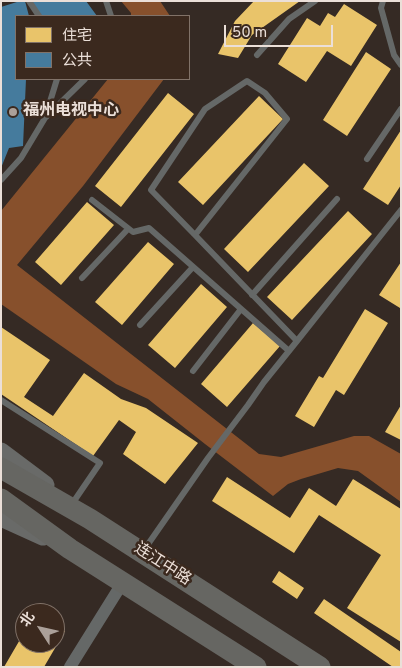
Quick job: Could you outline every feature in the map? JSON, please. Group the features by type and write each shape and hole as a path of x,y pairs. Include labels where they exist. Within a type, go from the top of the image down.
{"highway":[{"name":"连江中路","path":"1,468 90,519 320,667"},
{"path":"1,499 70,549 256,667"}],"main road":[{"path":"1,452 90,519"},
{"path":"1,517 70,549"}],"street":[{"path":"70,667 123,582"}],"lane":[{"path":"29,1 37,15"},
{"path":"106,1 111,15"},
{"path":"257,55 289,19 315,1"},
{"path":"383,1 381,8 394,55 401,65"},
{"path":"1,180 20,158 45,118 58,80"},
{"path":"45,118 84,80"},
{"path":"195,235 287,119 265,93 247,81 205,109 151,190 297,341"},
{"path":"367,159 401,109"},
{"path":"252,295 337,198"},
{"path":"92,200 133,232 149,228 288,352"},
{"path":"142,553 264,382 401,210"},
{"path":"82,278 128,229"},
{"path":"140,325 193,268"},
{"path":"193,371 241,309"},
{"path":"1,400 100,464 71,505"}],"shaded area":[{"path":"121,1 160,1 169,15 131,15"},
{"path":"107,80 163,80 83,186 17,265 259,454 281,457 354,436 369,436 401,454 401,502 358,471 338,468 288,484 273,496 148,399 116,384 1,304 1,211"}],"building: 住宅":[{"path":"254,1 300,1 252,35 238,58 218,54 235,21"},
{"path":"344,4 377,25 351,66 327,51 306,82 278,64 307,18 320,26 328,13 335,17"},
{"path":"366,52 391,69 347,136 323,120"},
{"path":"168,93 194,114 121,207 95,186"},
{"path":"259,96 283,119 203,205 178,182"},
{"path":"401,130 401,185 388,205 363,189"},
{"path":"304,163 329,186 248,272 224,249"},
{"path":"87,202 114,225 61,285 35,262"},
{"path":"348,211 372,234 292,320 267,297"},
{"path":"148,242 174,264 122,325 95,302"},
{"path":"401,262 401,306 400,308 379,295"},
{"path":"201,284 227,307 175,368 148,345"},
{"path":"365,309 388,323 344,395 336,390 314,427 295,416 319,376 323,378"},
{"path":"253,323 280,346 227,407 201,384"},
{"path":"1,327 50,360 24,397 53,416 84,373 121,399 146,408 198,443 165,484 123,454 136,432 119,420 93,456 1,394"},
{"path":"401,405 401,440 385,432"},
{"path":"227,477 290,518 309,488 336,506 353,479 401,509 401,642 347,608 381,555 319,515 294,553 212,501"},
{"path":"279,571 304,588 297,599 272,582"},
{"path":"324,599 401,652 401,667 393,667 314,613"},
{"path":"15,648 15,653 52,653 44,667 4,667"}],"building: 公共":[{"name":"福州电视中心","path":"25,1 29,15 15,15 15,80 26,80 23,146 9,148 1,168 1,7"},
{"path":"31,1 86,1 96,15 41,15"}],"place":[{"name":"福州电视中心","path":"13,112"}]}
